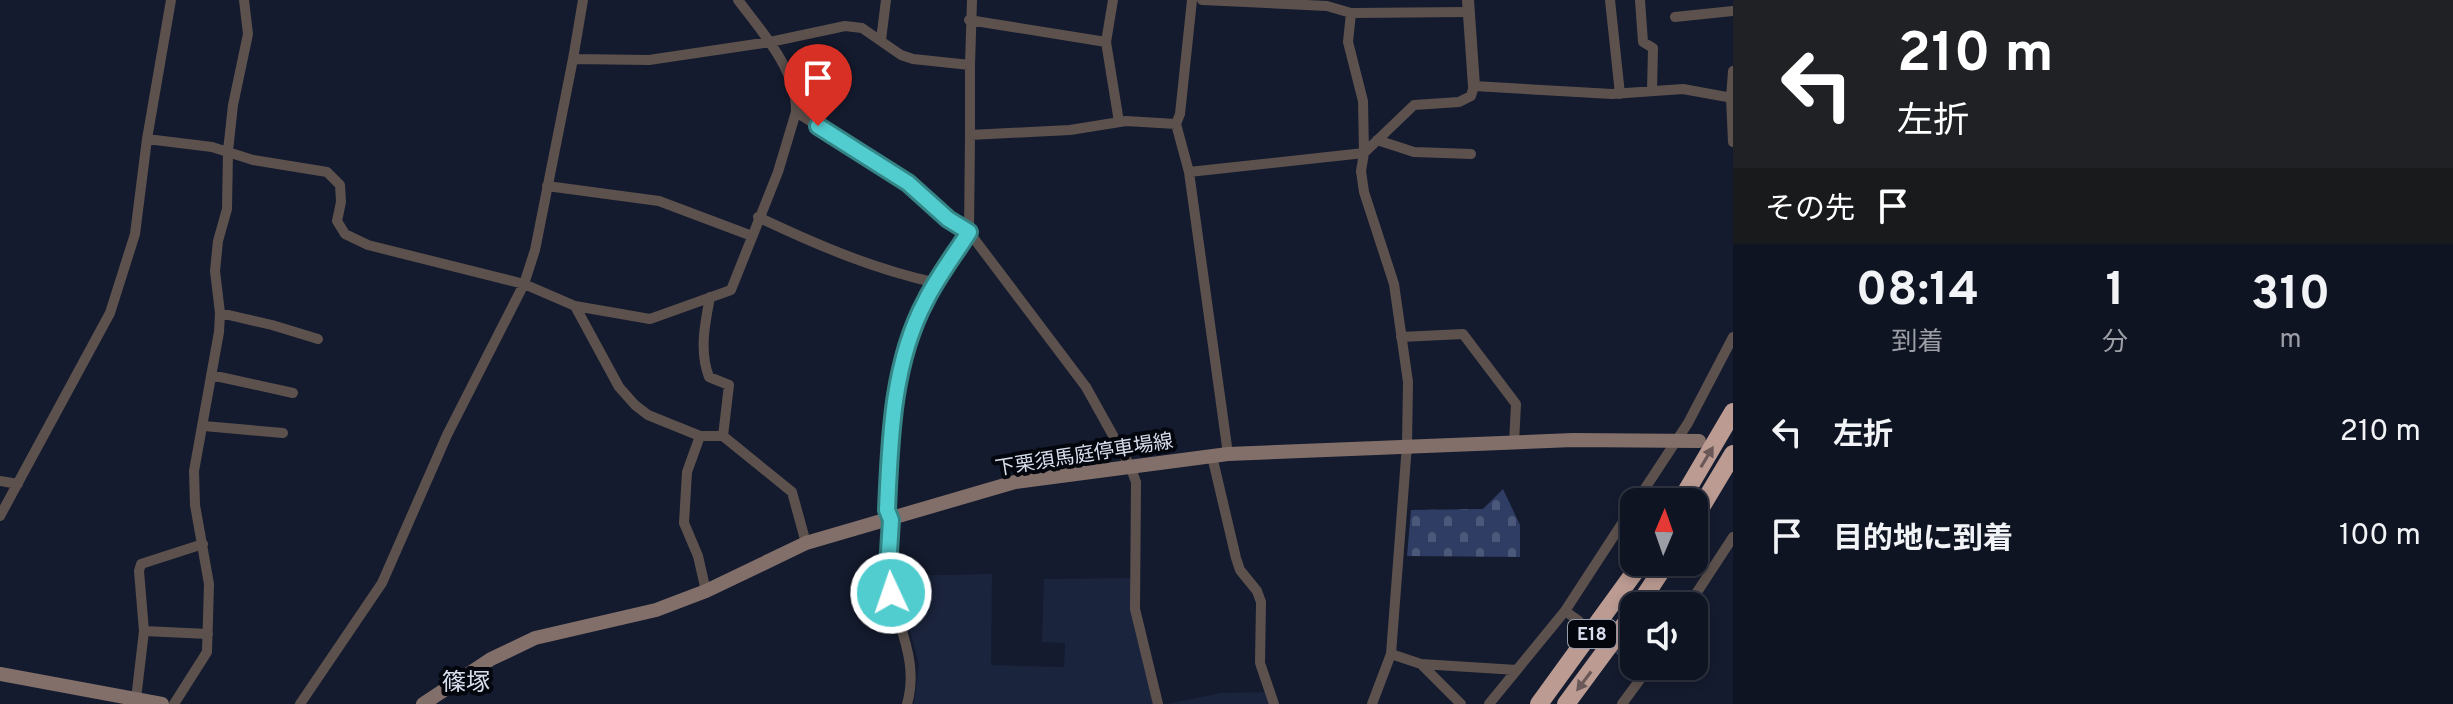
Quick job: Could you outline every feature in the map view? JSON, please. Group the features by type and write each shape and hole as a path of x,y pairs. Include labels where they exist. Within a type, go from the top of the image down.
{"highway":[{"path":"1688,488 1733,412"},
{"path":"1708,496 1733,454"},
{"name":"E18","path":"1539,704 1632,576"},
{"name":"E18","path":"1566,704 1620,631"}],"main road":[{"name":"下栗須馬庭停車場線","path":"423,704 491,659 535,638 656,610 706,591 806,543 1015,482 1228,454 1573,440 1699,441"},
{"path":"0,674 162,704"}],"street":[{"path":"0,516 110,313 135,234 147,139 171,0"},
{"path":"174,704 207,652 209,584 195,505 194,471 204,426 220,313 215,271 218,241 227,209 233,105 248,34 244,0"},
{"path":"300,704 382,583 447,435 524,284 535,250 583,0"},
{"path":"147,139 228,151 253,160 327,172 340,185 341,202 337,221 345,234 368,245 524,284 575,306 650,319 731,290 778,172 796,112 796,94 770,42 738,0"},
{"path":"881,40 886,0"},
{"path":"907,704 911,692 911,657 891,593 888,568 890,439 903,360 925,301 969,232 969,20 972,0"},
{"path":"1113,0 1106,42 1119,122"},
{"path":"1192,0 1180,114 1176,124 1189,172 1228,454"},
{"path":"1189,172 1364,153 1414,105 1459,102 1471,96 1474,86 1469,6 1351,13 1327,6 1202,0"},
{"path":"1610,0 1620,94"},
{"path":"1640,0 1643,42 1653,48 1652,91"},
{"path":"1701,0 1701,13"},
{"path":"1675,17 1733,11"},
{"path":"1351,13 1348,42 1363,101 1364,153 1361,171 1364,192 1394,284 1408,382 1407,445 1391,654 1372,704"},
{"path":"969,20 1106,42"},
{"path":"573,59 649,60 770,42 845,26 862,28 901,55 913,59 970,65"},
{"path":"1733,71 1733,142"},
{"path":"1474,86 1620,94 1683,89 1732,98"},
{"path":"796,112 908,183 948,219 969,232 1086,387 1136,482 1135,609 1158,704"},
{"path":"970,135 1070,130 1119,122 1176,124"},
{"path":"1377,140 1414,152 1471,154"},
{"path":"547,186 659,201 752,236"},
{"path":"758,217 850,259 937,283"},
{"path":"710,297 705,366 709,377 729,385 723,436"},
{"path":"575,306 619,387 635,405 648,415 700,436 723,436 792,492 806,543"},
{"path":"220,313 318,339"},
{"path":"1401,337 1463,334 1516,404 1514,443"},
{"path":"1645,488 1688,423 1733,337"},
{"path":"211,375 293,393"},
{"path":"204,426 283,433"},
{"path":"700,436 687,472 684,523 698,556 706,591"},
{"path":"1212,456 1240,570 1257,591 1261,602 1260,663 1274,704"},
{"path":"0,481 18,484"},
{"path":"1489,704 1565,611 1620,527"},
{"path":"1697,592 1733,537"},
{"path":"136,699 144,631 141,564 203,544"},
{"path":"1565,611 1579,621"},
{"path":"144,631 208,634"},
{"path":"1391,654 1421,664 1517,670"},
{"path":"1421,664 1461,704"},
{"path":"1622,704 1638,680"}],"shaded area":[{"path":"992,574 991,665 1064,667 1065,643 1042,642 1044,579 1130,578 1154,704 914,704 919,665 896,576"},
{"path":"1268,692 1272,704 1167,704 1221,693"}],"green space":[{"path":"1503,489 1520,525 1520,557 1407,556 1411,510 1483,509"}],"tunnel":[{"path":"1590,629 1620,650"}],"district":[{"name":"篠塚","path":"466,682"}],"route":[{"path":"818,126 908,183 948,219 969,232 925,301 903,360 890,439 887,510 891,520 888,568 891,593"}]}
